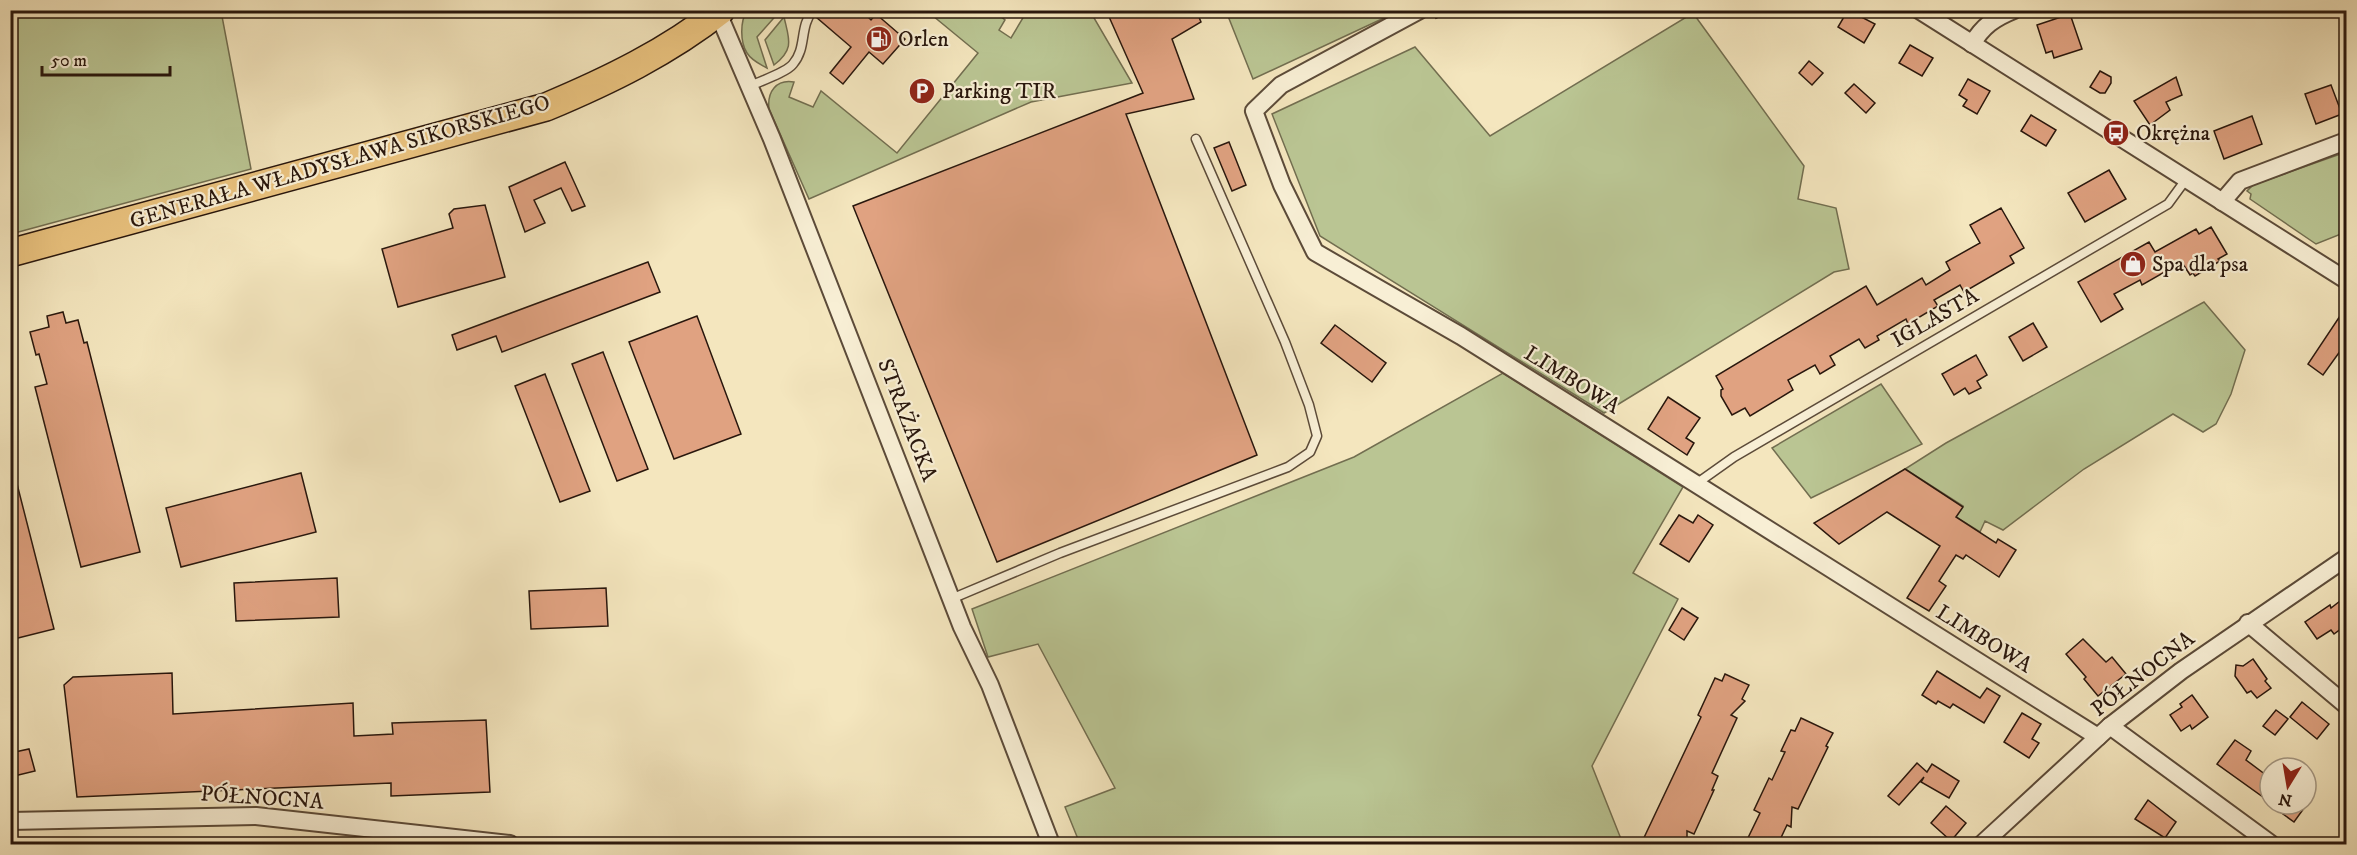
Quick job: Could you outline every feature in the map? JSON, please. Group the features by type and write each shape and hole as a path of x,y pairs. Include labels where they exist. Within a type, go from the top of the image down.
{"main road":[{"name":"GENERAŁA WŁADYSŁAWA SIKORSKIEGO","path":"10,253 546,107 621,74 657,54 719,11"}],"street":[{"name":"LIMBOWA","path":"1420,10 1281,85 1254,111 1282,185 1316,252 1461,336 1696,484 2104,732 2271,844"},
{"path":"1919,10 2346,280"},
{"path":"1972,44 1982,28 1998,16 2014,10"},
{"name":"STRAŻACKA","path":"719,11 962,627 990,685 1051,844"},
{"path":"2222,202 2240,181 2346,141"},
{"name":"PÓŁNOCNA","path":"1989,842 2104,732 2181,671 2346,558"},
{"path":"2248,623 2346,705"},
{"name":"PÓŁNOCNA","path":"10,821 256,816 510,844"}],"lane":[{"path":"750,86 792,66 800,51 806,20 813,10"},
{"path":"951,599 1060,553 1288,468 1310,452 1317,436 1309,405 1285,342 1196,139"},
{"name":"IGLASTA","path":"1696,484 1734,457 2168,204 2187,178"}],"green space":[{"path":"11,10 221,11 251,169 11,234"},
{"path":"1226,10 1399,11 1253,79"},
{"path":"747,11 780,11 757,37 767,68 751,58 745,48 742,26"},
{"path":"927,11 994,11 1005,20 999,30 1011,38 1027,11 1090,11 1132,83 1031,102 809,199 769,109 771,92 782,83 794,82 789,97 813,107 821,91 897,153 978,53"},
{"path":"1693,13 1804,166 1798,199 1836,208 1849,269 1834,272 1604,413 1320,236 1272,114 1415,47 1490,136"},
{"path":"784,17 789,38 788,49 774,65 765,40"},
{"path":"2346,152 2346,232 2316,244 2250,199 2251,194 2247,191 2253,185"},
{"path":"2204,302 2245,350 2231,394 2216,424 2203,432 2173,414 2084,469 2003,530 1985,521 1980,532 1956,517 1963,506 1905,469 1946,443"},
{"path":"1503,373 1683,487 1633,573 1678,599 1592,766 1623,844 1080,844 1065,807 1115,788 1038,644 988,657 972,609 1354,457"},
{"path":"1881,384 1922,444 1811,498 1772,448"}],"building":[{"path":"819,10 861,10 871,20 876,14 905,39 883,64 869,52 843,84 830,73 851,47 816,17"},
{"path":"1106,10 1196,10 1201,22 1172,39 1194,99 1126,114 1257,455 997,562 853,206 1143,93"},
{"path":"1848,10 1875,24 1864,43 1838,27"},
{"path":"2070,14 2082,49 2054,58 2052,51 2046,53 2037,25"},
{"path":"1910,45 1933,58 1922,76 1899,63"},
{"path":"1809,61 1823,73 1812,85 1799,73"},
{"path":"2100,71 2111,77 2111,83 2105,93 2100,93 2090,87"},
{"path":"2176,77 2182,95 2166,102 2170,110 2150,125 2134,101"},
{"path":"1968,79 1990,91 1977,114 1963,106 1967,100 1959,95"},
{"path":"1854,84 1875,103 1866,113 1845,93"},
{"path":"2331,85 2342,114 2316,124 2305,94"},
{"path":"2031,115 2056,130 2046,146 2021,131"},
{"path":"2252,116 2262,144 2224,159 2214,131"},
{"path":"1229,142 1246,185 1232,191 1214,148"},
{"path":"565,162 585,206 572,211 561,188 534,200 545,223 525,232 509,187"},
{"path":"2109,170 2126,199 2085,222 2068,193"},
{"path":"485,205 505,277 398,307 382,249 453,228 449,214 454,209"},
{"path":"2001,208 2024,248 2010,256 2014,263 1964,292 1960,285 1934,300 1938,306 1908,324 1906,319 1877,336 1879,340 1865,348 1859,339 1830,356 1835,365 1820,374 1815,365 1788,380 1793,390 1750,416 1745,408 1732,415 1721,396 1723,389 1716,376 1866,286 1877,305 1922,278 1926,285 1950,270 1946,262 1980,243 1970,225"},
{"path":"2211,227 2227,254 2218,259 2220,261 2195,276 2193,273 2190,275 2183,264 2176,268 2175,266 2142,285 2140,280 2114,294 2123,309 2101,322 2078,282 2149,242 2155,252 2196,229 2199,234"},
{"path":"648,262 660,292 502,352 496,336 457,350 452,335"},
{"path":"2346,307 2346,343 2323,375 2308,364"},
{"path":"63,312 66,323 78,320 84,343 87,342 140,552 81,567 35,387 47,384 30,332 49,327 47,316"},
{"path":"697,316 741,434 674,459 629,342"},
{"path":"2033,323 2047,347 2023,361 2009,337"},
{"path":"1335,325 1386,363 1372,382 1321,343"},
{"path":"603,352 648,469 617,481 572,364"},
{"path":"1976,355 1987,375 1977,381 1981,388 1969,394 1965,388 1954,395 1942,374"},
{"path":"545,374 590,491 560,502 515,386"},
{"path":"1668,397 1700,418 1686,438 1694,443 1687,455 1648,429"},
{"path":"1905,469 1963,507 1956,517 1996,543 1998,539 2016,550 1999,577 1966,555 1963,559 1956,555 1939,581 1946,586 1929,611 1907,598 1940,546 1887,512 1839,544 1814,523"},
{"path":"301,473 316,532 181,567 166,508"},
{"path":"15,476 54,629 10,640 10,477"},
{"path":"1679,515 1693,523 1698,515 1713,525 1689,562 1660,544"},
{"path":"337,578 339,617 236,621 234,583"},
{"path":"606,588 608,626 531,629 529,591"},
{"path":"2340,601 2346,611 2346,625 2334,634 2331,630 2317,639 2305,622"},
{"path":"1682,608 1698,618 1684,640 1669,630"},
{"path":"2083,639 2106,662 2112,657 2126,674 2098,696 2084,679 2086,677 2066,654"},
{"path":"2253,659 2271,688 2257,698 2251,691 2247,693 2235,676 2236,665 2243,666"},
{"path":"1937,671 1980,698 1987,688 2000,696 1984,723 1953,704 1950,708 1938,701 1936,704 1922,695"},
{"path":"172,673 173,714 353,703 354,736 393,734 392,723 486,720 490,792 391,796 391,783 77,797 64,685 73,677"},
{"path":"1725,674 1749,685 1742,699 1745,701 1731,715 1737,718 1712,773 1718,776 1712,790 1714,790 1694,834 1687,831 1687,844 1641,844 1701,717 1698,715 1715,678 1722,681"},
{"path":"2192,695 2208,717 2192,729 2190,725 2181,731 2170,715 2182,707 2180,704"},
{"path":"2302,702 2329,724 2317,739 2290,717"},
{"path":"2276,710 2288,719 2275,735 2263,726"},
{"path":"2022,713 2041,724 2032,739 2039,743 2029,758 2004,742"},
{"path":"1801,718 1833,733 1826,746 1828,747 1798,809 1792,807 1791,827 1787,825 1778,844 1745,844 1760,813 1754,810 1769,778 1772,780 1785,752 1781,751 1791,730 1795,731"},
{"path":"2235,740 2251,751 2246,760 2258,769 2258,793 2217,764"},
{"path":"29,749 35,771 10,777 10,753"},
{"path":"1917,763 1927,772 1932,764 1959,781 1949,798 1921,782 1924,777 1899,805 1888,796"},
{"path":"2148,800 2176,822 2165,838 2135,819"},
{"path":"1946,806 1966,823 1951,841 1931,823"},
{"path":"2286,816 2298,816 2294,822"}],"place":[{"name":"Orlen","path":"879,39"},
{"name":"Parking TIR","path":"922,91"},
{"name":"Okrężna","path":"2116,133"},
{"name":"Spa dla psa","path":"2133,264"}]}
